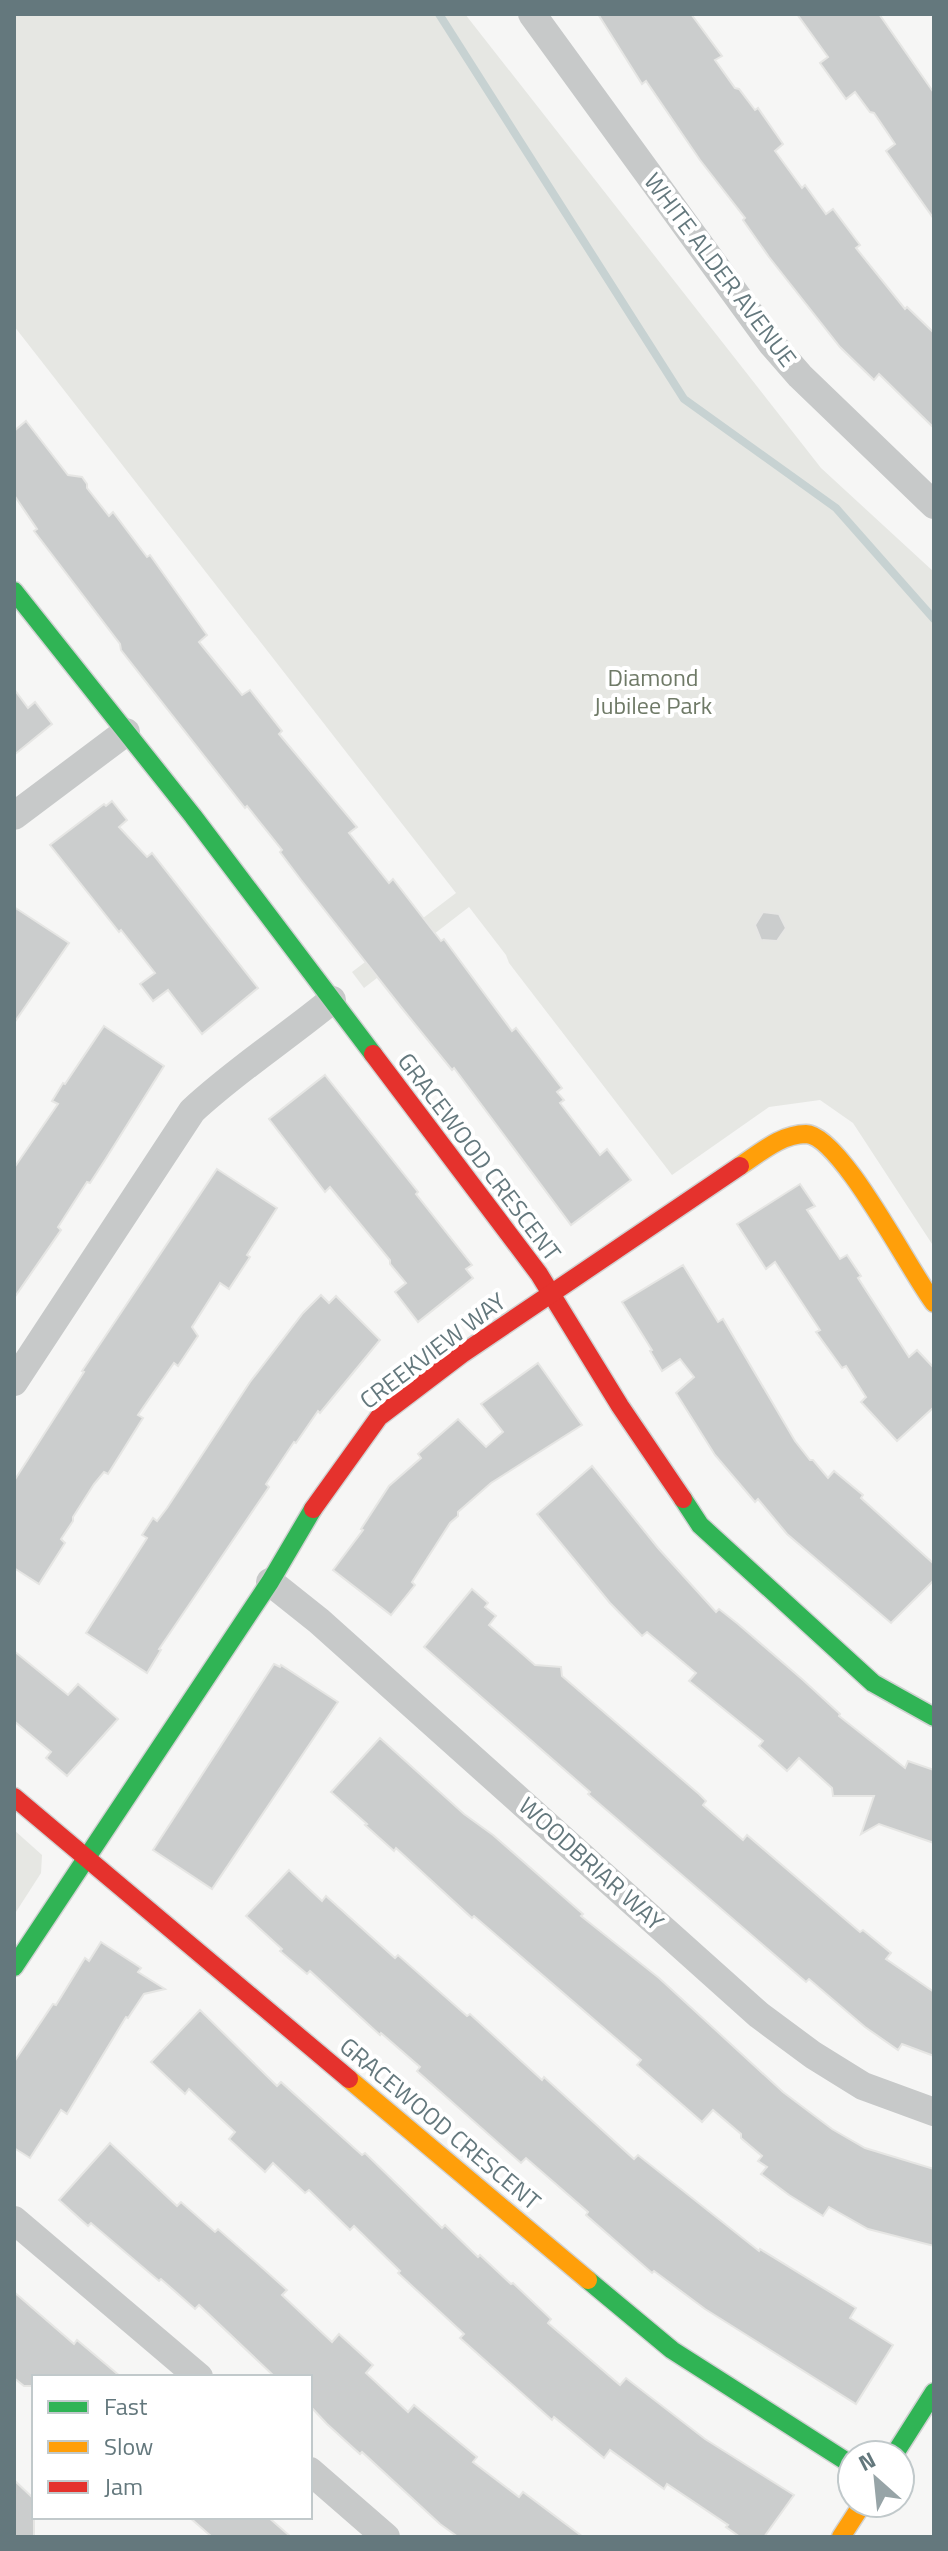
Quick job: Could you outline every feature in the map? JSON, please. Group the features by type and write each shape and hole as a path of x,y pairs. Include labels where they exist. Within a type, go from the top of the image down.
{"street":[{"name":"WHITE ALDER AVENUE","path":"532,14 772,344 800,376 933,503"},
{"name":"GRACEWOOD CRESCENT","path":"14,591 332,1000 552,1293 620,1406 700,1525 873,1683 934,1717"},
{"path":"14,816 126,732"},
{"path":"14,1382 192,1111 227,1078 332,1000"},
{"name":"CREEKVIEW WAY","path":"14,1967 270,1582 318,1501 379,1417 462,1354 776,1142 796,1135 812,1135 829,1146 848,1170 934,1303"},
{"name":"WOODBRIAR WAY","path":"270,1582 319,1621 759,2015 813,2055 863,2086 934,2112"},
{"name":"GRACEWOOD CRESCENT","path":"14,1797 672,2350 836,2455"},
{"path":"14,2220 197,2375"},
{"path":"904,2439 934,2392"},
{"path":"312,2473 386,2537"},
{"path":"841,2537 853,2519"}],"green space":[{"name":"Diamond Jubilee Park","path":"14,14 465,14 821,468 934,572 934,1247 853,1123 820,1100 769,1107 672,1175 469,907 364,988 352,972 456,893 14,326"},
{"path":"14,1830 42,1855 41,1873 14,1915"}],"building":[{"path":"598,14 691,14 722,56 715,60 735,88 755,110 758,108 783,144 775,151 802,188 805,185 826,214 833,209 860,245 856,248 905,309 907,307 934,333 934,428 879,374 874,380 840,347 769,257 743,220 745,218 700,160 646,81 642,84"},
{"path":"797,14 879,14 934,93 934,219 886,151 895,144 855,92 846,99 820,63 828,57"},
{"path":"26,421 68,475 82,477 109,516 113,512 147,557 150,555 207,635 199,642 242,695 250,690 282,731 279,734 357,827 349,833 389,883 393,879 441,941 444,939 512,1031 516,1028 562,1088 557,1092 564,1100 560,1103 600,1155 607,1149 631,1180 571,1225 454,1068 452,1070 401,1007 301,880 280,852 282,850 247,806 245,808 121,650 120,644 34,531 37,529 14,495 14,431"},
{"path":"14,689 28,708 35,702 52,724 14,755"},
{"path":"112,801 127,820 119,827 147,857 152,853 258,988 202,1034 168,990 153,1001 140,984 155,973 50,845"},
{"path":"14,907 69,943 14,1023"},
{"path":"763,912 779,914 786,928 777,941 761,940 755,925"},
{"path":"104,1026 164,1066 90,1183 87,1182 58,1227 61,1230 14,1298 14,1168 58,1104 52,1101 63,1083"},
{"path":"325,1075 472,1265 466,1269 473,1278 418,1322 395,1292 406,1283 390,1260 330,1187 325,1192 269,1119"},
{"path":"217,1169 277,1208 229,1289 220,1283 192,1327 198,1336 178,1366 174,1363 138,1415 143,1418 108,1474 104,1472 94,1484 73,1517 61,1539 65,1543 39,1584 14,1568 14,1481 82,1371"},
{"path":"800,1184 815,1206 807,1210 840,1259 847,1255 861,1276 858,1278 909,1357 917,1350 934,1368 934,1407 897,1441 861,1402 866,1397 846,1366 842,1368 816,1332 820,1330 775,1262 766,1269 737,1224"},
{"path":"683,1265 718,1322 723,1319 795,1441 810,1460 828,1478 834,1471 863,1495 861,1498 934,1564 934,1580 891,1623 787,1534 758,1499 755,1502 715,1455 676,1393 694,1377 680,1359 662,1371 650,1351 622,1302"},
{"path":"321,1295 329,1303 336,1296 380,1340 294,1442 266,1484 269,1487 159,1649 147,1673 86,1633 147,1538 142,1535 153,1518 157,1521 167,1508 250,1382 303,1313"},
{"path":"538,1363 582,1425 491,1483 458,1512 412,1582 415,1585 391,1615 333,1570 363,1530 389,1486 421,1458 418,1454 458,1419 486,1447 503,1432 481,1404"},
{"path":"592,1466 658,1548 716,1612 719,1609 738,1624 839,1716 905,1768 908,1761 934,1770 934,1843 879,1824 861,1834 874,1796 833,1796 832,1788 799,1758 787,1771 759,1746 763,1741 689,1681 696,1673 647,1632 642,1636 610,1603 537,1514"},
{"path":"472,1589 488,1603 485,1607 496,1616 489,1625 535,1665 561,1667 562,1676 699,1794 706,1801 703,1805 743,1840 747,1835 860,1932 863,1930 891,1953 886,1959 934,1992 934,2056 902,2044 898,2050 865,2027 809,1979 806,1982 424,1647"},
{"path":"14,1651 68,1695 78,1684 118,1719 67,1776 46,1758 51,1752 14,1721"},
{"path":"274,1664 281,1665 338,1702 212,1889 153,1850"},
{"path":"380,1738 583,1914 581,1916 659,1978 783,2092 832,2129 865,2148 934,2169 934,2246 868,2229 829,2207 823,2216 789,2195 761,2174 767,2167 758,2161 762,2156 741,2138 741,2134 713,2110 702,2122 637,2065 641,2060 474,1916 472,1918 396,1848 394,1851 365,1825 331,1792"},
{"path":"289,1870 322,1901 326,1896 395,1958 398,1955 467,2016 470,2014 634,2159 638,2155 759,2251 856,2308 850,2318 893,2345 856,2404 705,2309 654,2271 652,2273 526,2158 521,2163 417,2071 420,2067 310,1971 307,1974 280,1951 282,1949 246,1916"},
{"path":"101,1942 141,1968 138,1972 165,1989 144,1994 126,2017 67,2114 61,2110 30,2158 14,2148 14,2062 53,2004 56,2005 85,1958 89,1961"},
{"path":"200,2010 277,2086 281,2082 362,2155 365,2153 442,2228 445,2225 478,2257 480,2255 513,2283 551,2319 548,2323 620,2385 626,2378 705,2439 794,2495 764,2537 740,2537 726,2527 728,2525 667,2484 664,2489 610,2450 604,2458 554,2417 552,2420 460,2338 464,2334 398,2273 400,2271 354,2226 350,2230 309,2190 305,2193 273,2163 265,2172 229,2139 235,2132 189,2089 185,2094 151,2062"},
{"path":"110,2143 177,2206 181,2202 258,2264 287,2290 282,2295 332,2342 339,2334 373,2365 366,2373 408,2412 414,2405 477,2457 473,2462 519,2497 523,2492 583,2537 458,2537 362,2452 360,2454 312,2408 312,2375 273,2375 199,2305 195,2309 59,2200"},
{"path":"14,2292 74,2344 77,2340 119,2375 32,2375 32,2386 24,2386 14,2378"},
{"path":"14,2480 32,2497 34,2537 14,2537"},
{"path":"191,2519 270,2519 291,2537 212,2537"}],"waterway":[{"path":"439,14 684,399 836,508 934,619"}],"traffic: fast":[{"path":"14,591 193,816 373,1054"},
{"path":"683,1499 700,1525 873,1683 934,1717"},
{"path":"14,1967 270,1582 313,1509"},
{"path":"588,2280 672,2350 836,2455"},
{"path":"904,2439 934,2392"}],"traffic: slow":[{"path":"740,1166 788,1137 806,1134 821,1140 856,1180 934,1303"},
{"path":"349,2079 588,2280"},
{"path":"841,2537 853,2519"}],"traffic: jam":[{"path":"373,1054 539,1274 620,1406 683,1499"},
{"path":"313,1509 379,1417 462,1354 740,1166"},
{"path":"14,1797 349,2079"}]}
